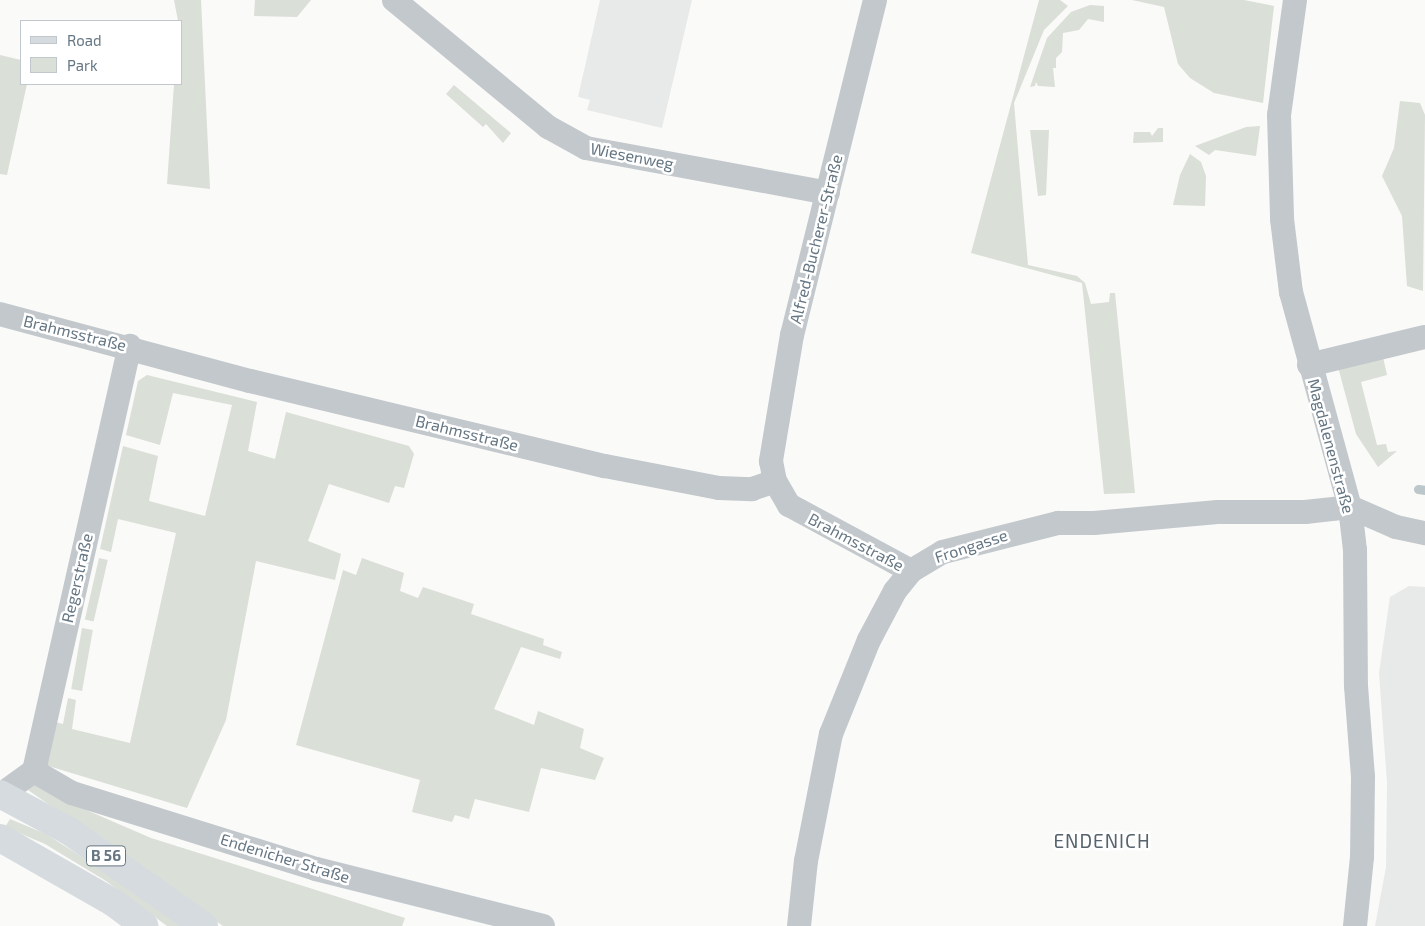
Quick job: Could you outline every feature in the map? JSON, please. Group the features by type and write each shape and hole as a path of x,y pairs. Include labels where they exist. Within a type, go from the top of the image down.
{"main road":[{"name":"B 56","path":"1,794 69,831 204,926"},
{"name":"B 56","path":"0,838 114,903 144,926"}],"street":[{"name":"Wiesenweg","path":"394,0 548,126 586,148 828,194"},
{"name":"Alfred-Bucherer-Straße","path":"774,480 771,461 774,434 789,350 875,0"},
{"name":"Magdalenenstraße","path":"1296,0 1280,115 1282,219 1291,292 1309,365 1350,506 1355,550 1356,686 1363,777 1362,857 1355,926"},
{"name":"Brahmsstraße","path":"0,314 130,346 250,380 605,466 719,488 752,489 774,480 789,504 911,571"},
{"path":"1309,365 1425,337"},
{"name":"Regerstraße","path":"34,771 130,346"},
{"path":"1350,506 1396,527 1425,533"},
{"name":"Frongasse","path":"798,926 806,861 832,734 869,640 895,591 911,571 943,552 1058,523 1094,523 1218,512 1306,512 1350,506"},
{"path":"1,794 34,771"},
{"name":"Endenicher Straße","path":"34,771 72,793 316,869 543,926"}],"shaded area":[{"path":"600,0 692,0 662,128 587,110 590,100 578,97"},
{"path":"1409,586 1425,587 1425,926 1375,926 1386,867 1387,783 1379,673 1390,597"}],"green space":[{"path":"174,0 201,0 210,189 167,184 174,85 182,85 182,20 178,20"},
{"path":"255,0 311,0 297,17 254,16"},
{"path":"1039,0 1060,0 1068,6 1044,30 1014,103 1028,265 1077,276 1085,283 1091,304 1109,302 1110,293 1115,293 1135,493 1104,494 1082,283 971,253"},
{"path":"1132,0 1244,0 1274,6 1263,103 1214,93 1190,78 1178,64 1164,7"},
{"path":"1090,5 1104,6 1104,22 1088,19 1079,30 1063,33 1062,52 1056,58 1056,68 1053,68 1055,87 1038,86 1036,82 1035,86 1030,87 1047,38 1071,12"},
{"path":"0,55 20,60 20,85 27,85 7,175 0,174"},
{"path":"454,85 511,133 503,143 486,124 483,127 446,94"},
{"path":"1400,101 1420,103 1425,115 1423,291 1407,286 1402,216 1382,176 1394,148"},
{"path":"1260,126 1256,156 1215,150 1209,155 1195,146 1246,127"},
{"path":"1158,128 1163,128 1163,142 1133,143 1134,132 1150,132 1152,136"},
{"path":"1030,130 1049,130 1046,195 1038,196"},
{"path":"1190,154 1201,162 1206,176 1205,206 1173,205 1180,175"},
{"path":"1383,357 1387,375 1361,382 1377,445 1386,444 1388,452 1397,451 1378,467 1356,434 1338,367"},
{"path":"147,375 257,402 248,451 275,459 286,412 409,446 414,454 404,488 395,486 389,503 329,484 308,541 341,554 335,580 256,561 226,720 187,808 45,765 51,721 63,724 68,698 76,700 72,729 130,743 176,533 118,519 111,552 100,549 123,446 158,456 149,501 205,516 232,405 173,393 160,445 126,435 138,381"},
{"path":"99,558 108,560 94,621 85,619"},
{"path":"362,558 404,573 400,591 418,598 423,587 474,604 471,614 544,639 543,645 562,652 560,659 521,647 494,709 534,725 538,711 584,729 580,748 604,758 595,780 541,768 529,812 475,799 469,819 455,815 452,822 412,812 420,780 296,745 343,570 356,575"},
{"path":"82,628 93,630 82,691 71,689"},
{"path":"32,777 54,796 151,838 405,918 402,926 223,926 28,790"},
{"path":"10,819 46,834 138,893 183,926 167,926 106,881 45,844 5,827"}],"waterway":[{"path":"1418,489 1425,490"}],"district":[{"name":"ENDENICH","path":"1102,841"}]}
